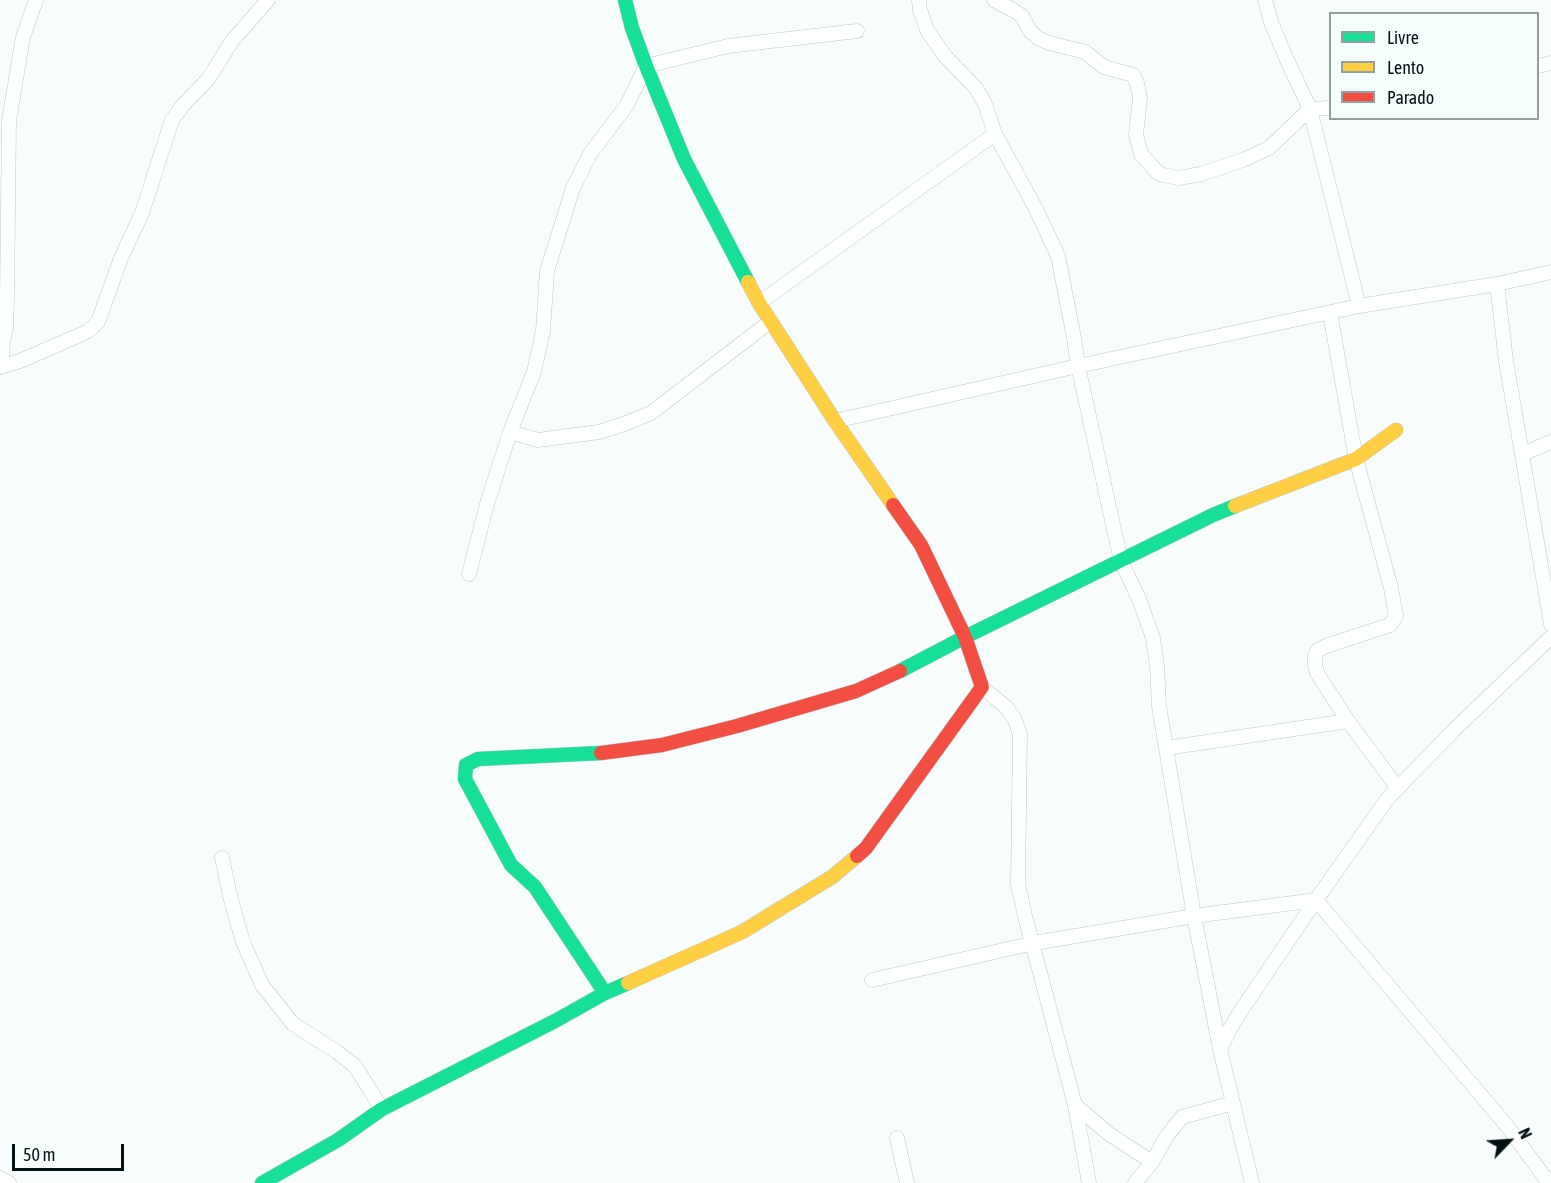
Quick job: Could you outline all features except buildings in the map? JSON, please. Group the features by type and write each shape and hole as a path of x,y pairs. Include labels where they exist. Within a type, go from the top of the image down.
{"street":[{"path":"36,0 23,37 9,121 6,328 0,367 74,338 88,331 98,322 121,258 142,213 172,120 209,78 232,40 268,0"},
{"path":"625,0 632,28 646,66 684,159 759,303 835,421 921,545 964,638 982,687 1007,708 1015,720 1020,734 1018,884 1075,1105 1089,1183"},
{"path":"919,0 927,30 945,56 976,88 985,104 995,134 1036,209 1058,256 1078,366 1121,561 1139,598 1153,638 1159,706 1194,916 1220,1049 1252,1183"},
{"path":"994,0 1022,16 1030,32 1038,38 1085,52 1104,67 1132,75 1137,83 1140,98 1136,135 1141,154 1157,172 1163,175 1179,178 1200,174 1243,160 1269,148 1310,109 1329,108"},
{"path":"1265,0 1271,22 1310,109 1359,306"},
{"path":"646,66 728,46 857,31"},
{"path":"469,574 487,504 510,432 534,372 543,331 547,271 573,188 590,154 627,105 646,66"},
{"path":"759,303 995,134"},
{"path":"835,421 1359,306 1497,284 1551,272"},
{"path":"1497,284 1506,361 1549,601 1551,624"},
{"path":"1330,313 1356,459 1391,588 1396,616 1390,625 1318,650 1315,656 1317,673 1348,721 1397,787"},
{"path":"510,432 538,440 599,432 651,413 771,321"},
{"path":"605,993 535,888 511,865 465,779 466,765 478,759 606,753 662,745 737,726 856,691 903,670 1213,515 1356,459 1396,430"},
{"path":"1522,454 1551,442"},
{"path":"1220,1049 1240,1012 1388,798 1454,730 1551,637"},
{"path":"262,1183 338,1140 382,1109 605,993 742,932 832,877 866,848 982,687"},
{"path":"1166,748 1348,721"},
{"path":"222,858 243,942 262,985 293,1024 355,1066 382,1109"},
{"path":"872,980 1034,943 1194,916 1316,900"},
{"path":"1316,900 1507,1126 1549,1183"},
{"path":"1135,1183 1182,1117 1233,1103"},
{"path":"1075,1105 1109,1134 1152,1162"},
{"path":"897,1138 907,1183"},
{"path":"0,1178 9,1183"}],"traffic: fast":[{"path":"625,0 632,28 646,66 684,159 748,282"},
{"path":"900,671 1235,506"},
{"path":"601,753 478,759 466,765 465,779 511,865 535,887 605,993"},
{"path":"262,1183 338,1140 382,1109 628,983"}],"traffic: slow":[{"path":"748,282 759,303 835,421 893,505"},
{"path":"1235,506 1356,459 1396,430"},
{"path":"628,983 742,932 832,877 857,856"}],"traffic: jam":[{"path":"857,856 866,848 982,687 965,637 921,545 893,505"},
{"path":"601,753 662,745 737,726 856,691 900,671"}]}
